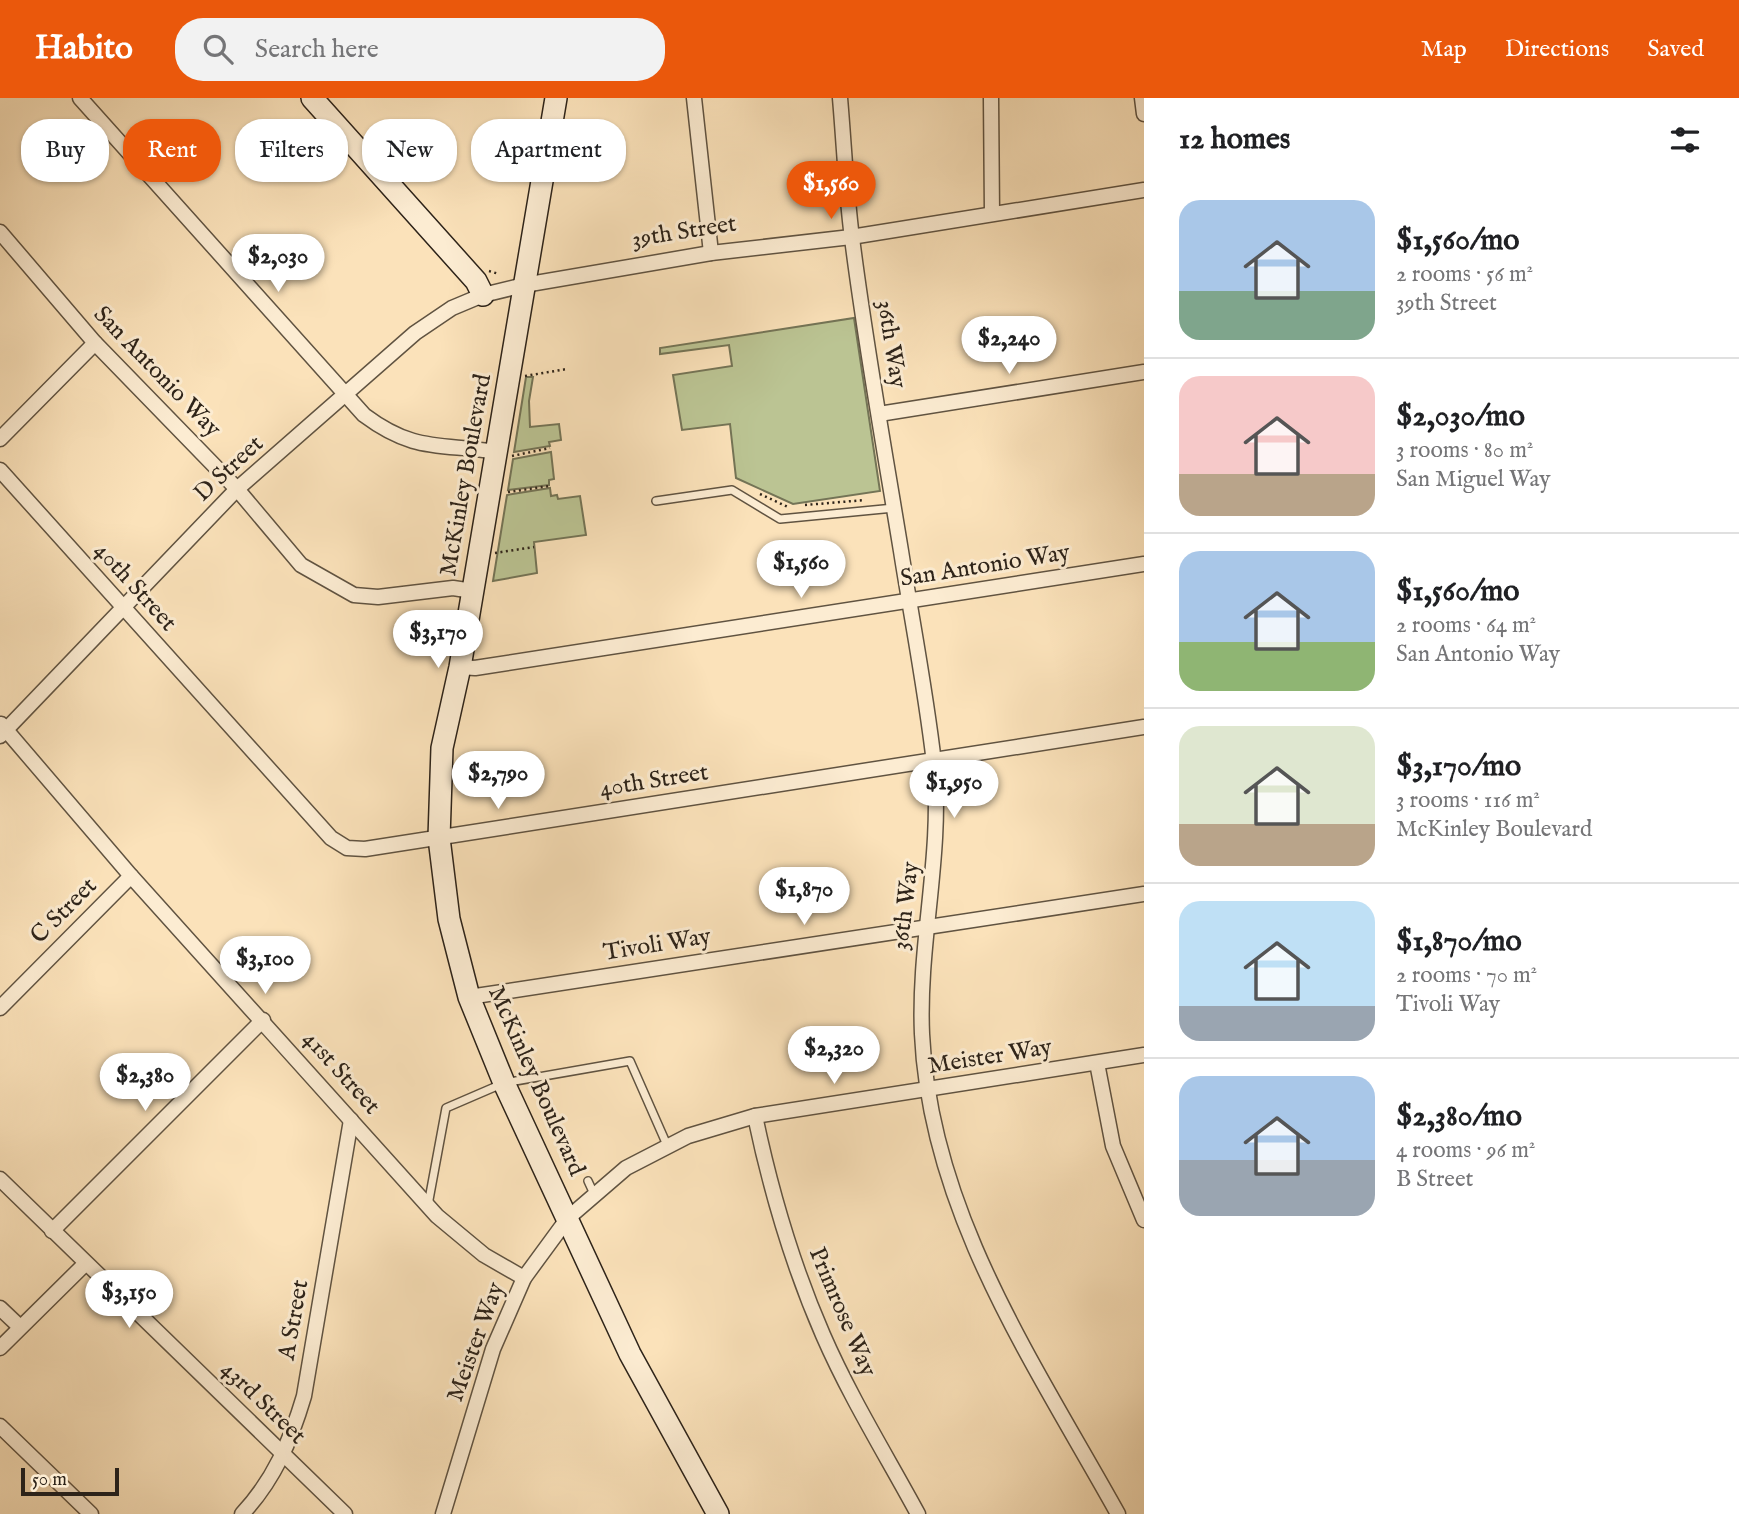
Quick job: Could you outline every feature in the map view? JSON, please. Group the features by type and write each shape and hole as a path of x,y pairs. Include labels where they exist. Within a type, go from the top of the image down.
{"street":[{"path":"80,98 346,396 379,426 415,443 433,448 504,454"},
{"path":"312,98 476,281 483,295"},
{"name":"McKinley Boulevard","path":"556,98 524,285 504,454 442,748 439,838 449,919 469,997 504,1083 630,1354 718,1514"},
{"path":"694,98 711,253"},
{"name":"36th Way","path":"840,98 852,237 933,761 936,855 920,996 928,1089 946,1171 971,1244 1118,1514"},
{"path":"991,98 992,214"},
{"path":"1142,98 1144,114"},
{"name":"39th Street","path":"524,285 711,253 852,237 1144,190"},
{"name":"San Antonio Way","path":"0,232 95,343 237,489 302,565 354,595 377,597 453,588 473,591"},
{"name":"D Street","path":"2,729 124,608 237,489 433,319 483,295 524,285"},
{"path":"0,439 95,343"},
{"path":"879,414 1144,372"},
{"name":"40th Street","path":"0,470 338,844 365,849 1144,727"},
{"name":"San Antonio Way","path":"460,667 475,668 1144,564"},
{"name":"41st Street","path":"2,729 428,1206 460,1237 524,1278"},
{"name":"C Street","path":"0,1009 131,876"},
{"name":"Tivoli Way","path":"469,997 1144,894"},
{"path":"52,1231 263,1020"},
{"name":"Meister Way","path":"443,1511 493,1349 524,1278 591,1187 667,1145 721,1124 755,1116 1144,1055"},
{"path":"1097,1063 1113,1146 1144,1220"},
{"name":"Primrose Way","path":"755,1116 778,1213 804,1292 845,1382 918,1514"},
{"name":"A Street","path":"242,1514 266,1486 284,1454 304,1396 351,1119"},
{"name":"43rd Street","path":"0,1179 345,1514"},
{"path":"0,1348 85,1264"},
{"path":"0,1308 20,1327"},
{"path":"0,1426 91,1514"},
{"path":"443,1511 460,1514"}],"lane":[{"path":"656,501 732,490 780,519 894,508"},
{"path":"428,1206 446,1108 504,1083 630,1061 667,1145"}],"path":[{"path":"523,377 567,369"},
{"path":"504,454 550,448"},
{"path":"504,493 550,486"},
{"path":"749,488 784,507 792,507"},
{"path":"799,506 861,499 873,502"},
{"path":"494,553 534,547"}],"green space":[{"path":"854,318 880,491 793,504 736,478 730,424 682,430 673,375 732,366 729,345 660,354 660,348"},
{"path":"526,377 533,377 529,401 530,427 559,424 561,440 549,442 550,446 514,452"},
{"path":"551,452 554,479 549,480 549,485 508,490 513,459"},
{"path":"550,488 551,496 557,495 558,499 580,496 586,535 534,542 537,573 493,581 507,495"}]}
